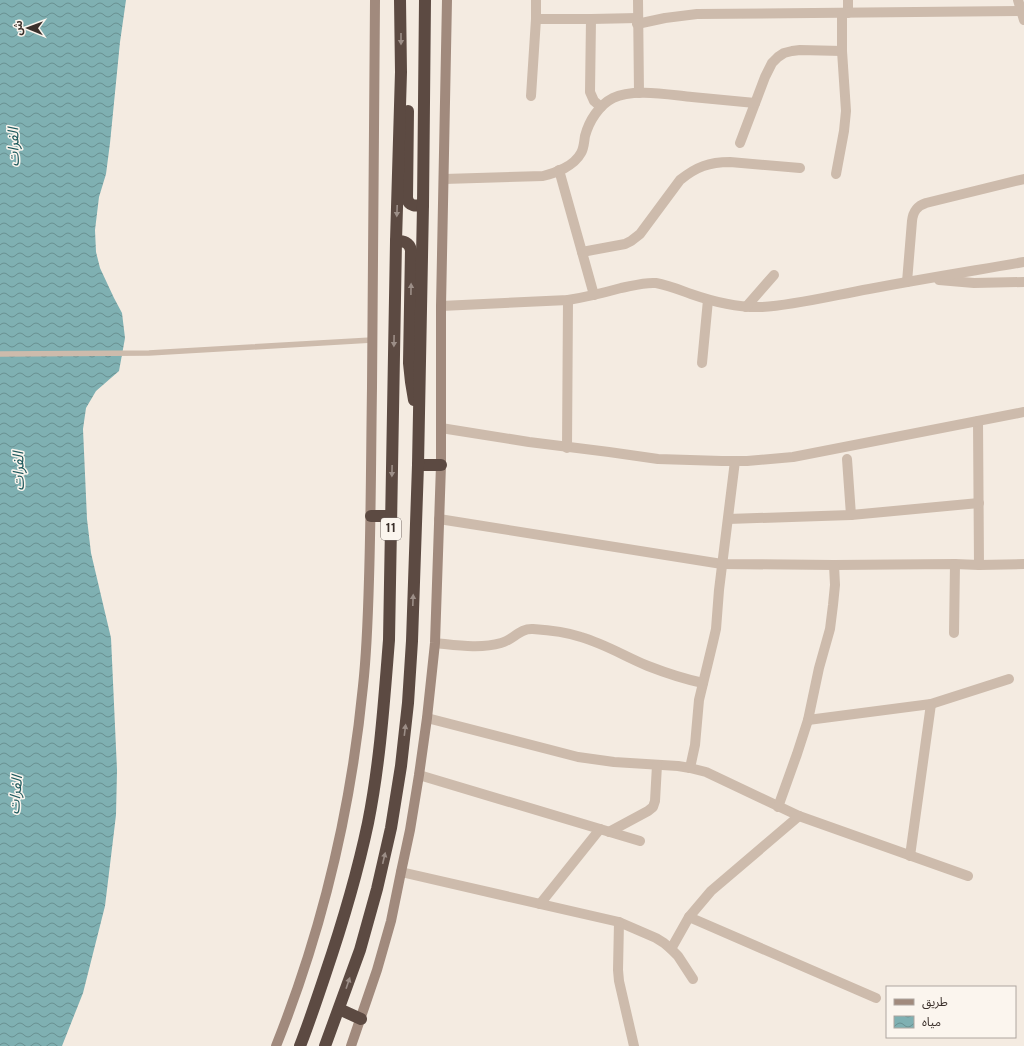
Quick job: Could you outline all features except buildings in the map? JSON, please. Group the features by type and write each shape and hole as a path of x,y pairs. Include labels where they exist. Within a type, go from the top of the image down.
{"highway":[{"name":"11","path":"300,1046 336,942 354,883 368,823 378,762 384,702 389,640 396,241 401,72 400,0"},
{"name":"11","path":"325,1046 360,950 377,889 391,828 401,766 408,703 412,641 419,425 425,0"},
{"path":"401,72 408,109 407,198 409,203 413,206 423,205"},
{"path":"396,241 403,241 407,243 411,250 410,372 412,391 419,425"},
{"path":"418,465 441,465"},
{"path":"371,516 391,516"},
{"path":"339,1009 361,1019"}],"main road":[{"path":"276,1046 300,982 330,880 351,783 358,734 367,635 371,516 375,0"},
{"path":"352,1046 377,970 391,921 410,830 427,718 435,643 441,465 441,306 447,0"}],"street":[{"path":"531,96 536,0"},
{"path":"638,0 639,93"},
{"path":"836,174 844,131 846,101 842,51 845,13 848,0"},
{"path":"536,19 638,21 697,14 845,13 1022,15 1018,0"},
{"path":"591,19 590,92 594,101 601,107"},
{"path":"740,143 768,69 778,57 792,50 842,51"},
{"path":"444,179 543,176 568,166 580,155 592,118 601,107 613,98 623,94 654,93 755,103"},
{"path":"582,252 625,244 635,238 640,234 680,180 688,173 708,164 730,162 800,168"},
{"path":"559,170 594,295"},
{"path":"907,282 912,221 914,211 917,207 926,203 1024,179"},
{"path":"441,306 568,300 637,284 655,283 729,305 761,307 1024,262"},
{"path":"746,307 774,275"},
{"path":"927,278 974,283 1024,282"},
{"path":"567,448 568,300"},
{"path":"702,363 708,300"},
{"path":"441,428 567,448 658,459 736,461 793,457 1024,412"},
{"path":"978,421 979,565"},
{"path":"847,459 852,515"},
{"path":"690,768 695,745 700,700 716,629 722,564 736,461"},
{"path":"728,519 852,515 979,503"},
{"path":"439,520 722,564 1024,564"},
{"path":"954,633 955,564"},
{"path":"778,807 808,720 819,668 830,629 835,585 834,565"},
{"path":"435,643 464,646 493,645 503,643 519,632 532,628 581,637 668,673 688,680 704,683"},
{"path":"808,720 931,704 1009,678"},
{"path":"910,856 931,704"},
{"path":"427,718 578,757 690,768 706,772 798,816 968,876"},
{"path":"540,904 605,830 648,811 653,807 657,765"},
{"path":"419,775 640,841"},
{"path":"671,948 689,918 711,891 798,816"},
{"path":"401,872 619,922 656,938 671,948 693,979"},
{"path":"689,918 876,998"},
{"path":"619,922 619,981 634,1046"}],"lane":[{"path":"0,354 149,353 372,340"}],"water":[{"name":"الفرات","path":"0,0 126,0 106,174 99,197 95,230 96,252 100,268 122,313 125,338 119,371 96,391 86,408 83,429 87,519 91,553 111,638 117,770 116,815 105,906 83,993 62,1046 0,1046"}]}
